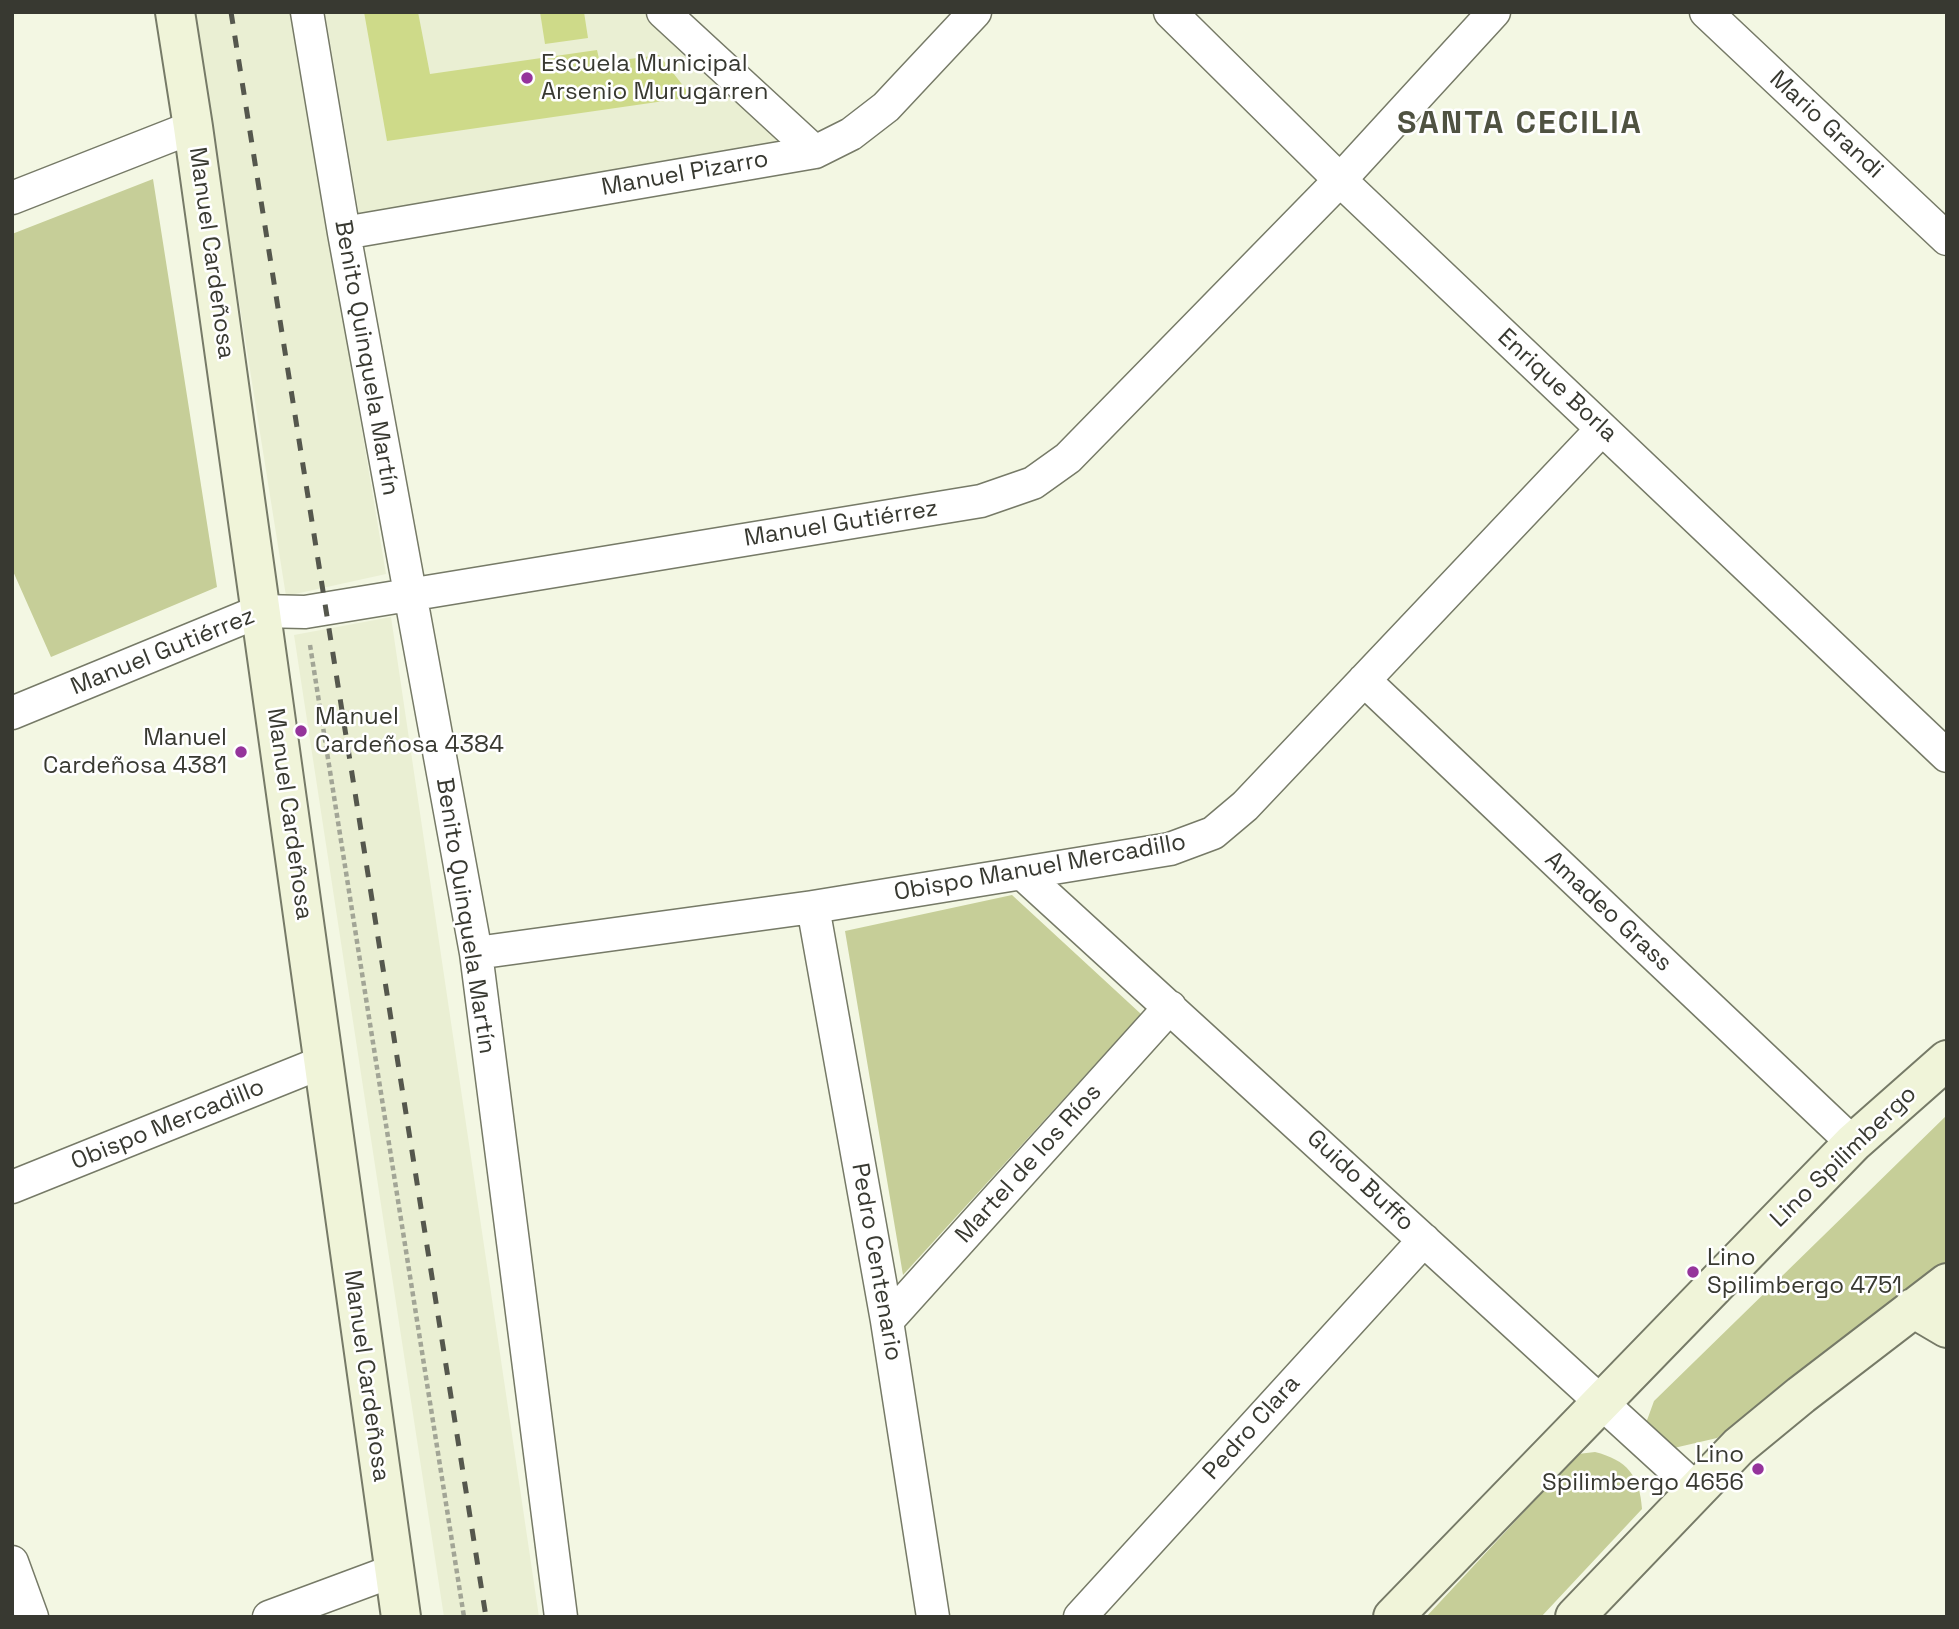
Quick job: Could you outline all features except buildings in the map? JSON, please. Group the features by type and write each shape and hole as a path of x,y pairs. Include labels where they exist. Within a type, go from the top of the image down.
{"main road":[{"name":"Manuel Cardeñosa","path":"175,12 401,1617"},
{"name":"Lino Spilimbergo","path":"1392,1617 1853,1143 1947,1060"},
{"path":"1575,1617 1739,1446 1947,1283"},
{"path":"1913,1308 1947,1328"}],"street":[{"name":"Benito Quinquela Martín","path":"307,12 344,233 475,953 561,1617"},
{"path":"663,12 815,152"},
{"name":"Manuel Pizarro","path":"344,233 815,152 851,134 886,107 975,12"},
{"name":"Enrique Borla","path":"1170,12 1340,180 1947,756"},
{"name":"Manuel Gutiérrez","path":"14,707 260,611 305,612 981,501 1033,483 1068,458 1340,180 1494,12"},
{"name":"Mario Grandi","path":"1706,12 1947,239"},
{"path":"12,198 193,127"},
{"name":"Obispo Manuel Mercadillo","path":"475,953 1024,875 1170,849 1213,833 1245,806 1602,429"},
{"name":"Amadeo Grass","path":"1364,680 1853,1143"},
{"name":"Guido Buffo","path":"1024,875 1696,1489"},
{"name":"Pedro Centenario","path":"813,907 887,1321 933,1617"},
{"name":"Martel de los Ríos","path":"887,1321 1170,1007"},
{"name":"Obispo Mercadillo","path":"12,1187 323,1062"},
{"name":"Pedro Clara","path":"1080,1617 1424,1240"},
{"path":"12,1562 32,1617"},
{"path":"269,1617 393,1571"}],"path":[{"path":"305,612 464,1617"}],"shaded area":[{"path":"193,12 292,12 386,574 286,596"},
{"name":"Escuela Municipal Arsenio Murugarren","path":"325,12 645,12 790,144 359,214"},
{"path":"391,617 539,1617 444,1617 294,635"}],"green space":[{"path":"153,179 217,587 51,657 12,569 12,234"},
{"path":"1012,895 1141,1014 903,1275 845,931"},
{"path":"1947,1115 1947,1265 1717,1438 1674,1448 1646,1423 1654,1401"},
{"path":"1595,1452 1616,1460 1630,1471 1638,1487 1642,1509 1541,1617 1426,1617 1578,1454"}],"railway":[{"path":"231,12 486,1617"}],"place":[{"name":"Escuela Municipal Arsenio Murugarren","path":"527,78"},
{"name":"Manuel Cardeñosa 4384","path":"301,731"},
{"name":"Manuel Cardeñosa 4381","path":"241,752"},
{"name":"Lino Spilimbergo 4751","path":"1693,1272"},
{"name":"Lino Spilimbergo 4656","path":"1758,1469"}],"district":[{"name":"SANTA CECILIA","path":"1520,124"}]}
